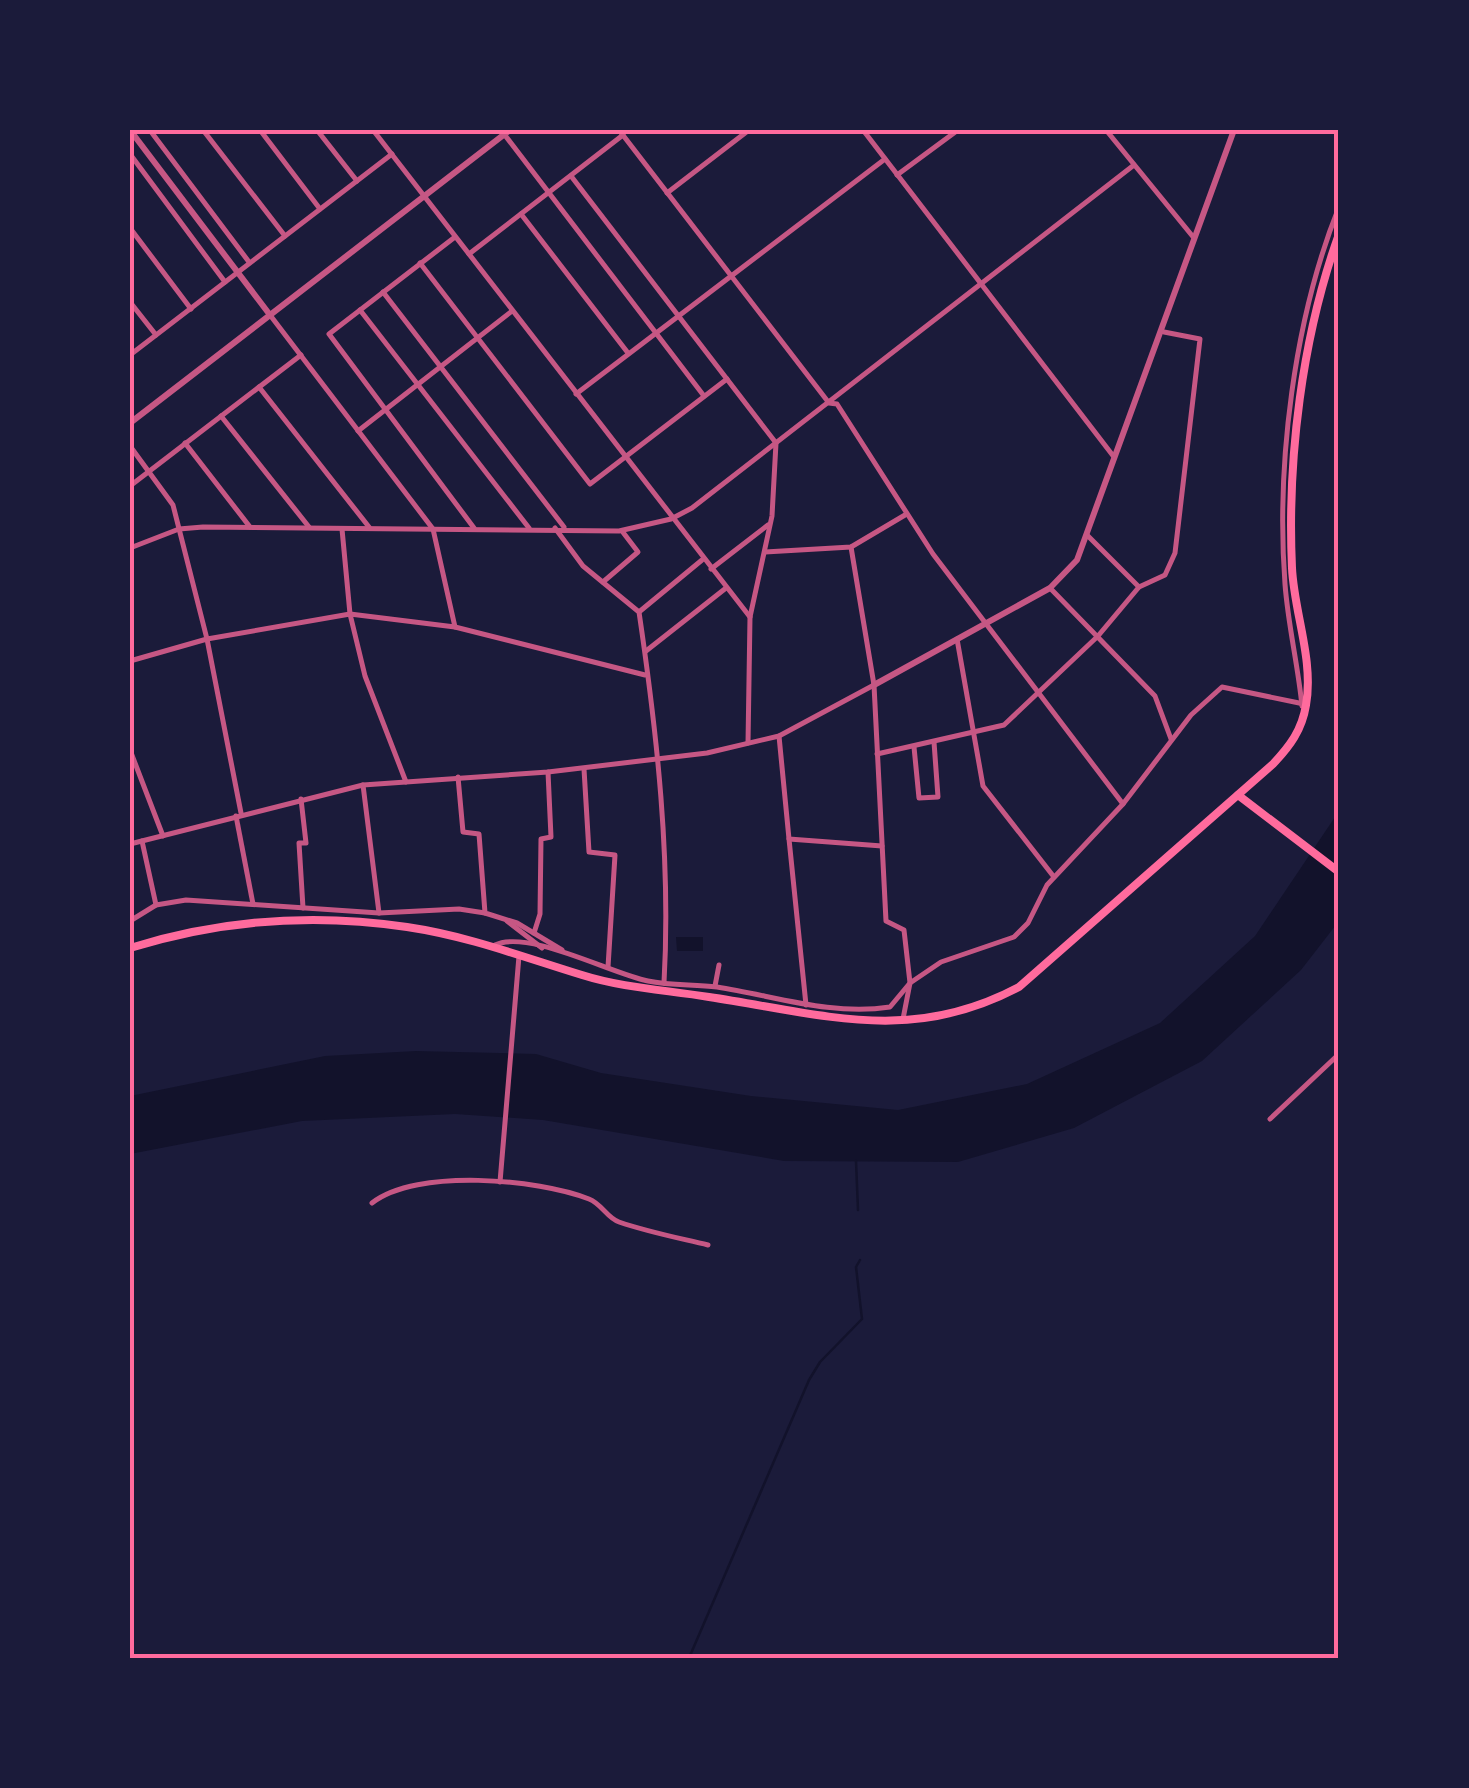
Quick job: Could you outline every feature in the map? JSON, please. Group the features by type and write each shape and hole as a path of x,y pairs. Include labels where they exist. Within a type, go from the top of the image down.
{"main road":[{"path":"130,948 210,927 312,920 404,926 495,945 626,986 854,1022 902,1023 975,1008 1018,987 1289,747 1304,704 1292,570 1297,448 1313,324 1339,234"},
{"path":"1238,795 1339,872"}],"street":[{"path":"130,130 433,530 455,627"},
{"path":"156,130 152,133 250,263"},
{"path":"203,130 285,236"},
{"path":"260,130 320,209"},
{"path":"317,130 356,181"},
{"path":"373,130 750,617"},
{"path":"667,193 749,130"},
{"path":"863,130 1115,458"},
{"path":"898,175 958,130"},
{"path":"1106,130 1184,231 1196,240"},
{"path":"130,844 363,785 584,769 779,736 1050,588 1077,560 1088,536 1234,130"},
{"path":"130,422 507,132 548,193 704,396"},
{"path":"468,254 621,133 829,403 836,404 855,429 906,515 1123,804"},
{"path":"130,154 226,282"},
{"path":"130,355 392,154"},
{"path":"576,394 885,159"},
{"path":"130,548 180,529 622,530 671,518 829,403 1134,165"},
{"path":"571,176 776,443 771,523 750,617 748,743"},
{"path":"860,1012 890,1007 910,983 941,962 1014,937 1028,923 1054,877 1123,804 1171,738 1222,687 1304,704 1285,588 1284,505 1305,312 1339,207"},
{"path":"521,214 628,354"},
{"path":"130,228 190,308"},
{"path":"455,236 329,334 475,529"},
{"path":"420,263 590,484 727,379"},
{"path":"383,292 566,530"},
{"path":"130,302 156,335"},
{"path":"360,310 529,528"},
{"path":"358,430 512,311"},
{"path":"877,754 1004,725 1098,636 1139,587 1165,574 1175,553 1200,339 1164,332"},
{"path":"130,486 301,355"},
{"path":"259,387 368,527"},
{"path":"221,416 310,527"},
{"path":"186,442 250,528"},
{"path":"130,446 174,505 207,639 253,904"},
{"path":"765,552 851,546 906,515"},
{"path":"711,569 771,523"},
{"path":"342,528 350,614 366,676 406,782"},
{"path":"555,528 582,566 639,612 659,758 667,928 664,983"},
{"path":"603,582 638,552 622,530"},
{"path":"1088,536 1139,587"},
{"path":"664,983 715,987 902,1023 910,983 904,930 886,921 874,684 851,546"},
{"path":"639,612 704,560"},
{"path":"645,652 726,588"},
{"path":"1050,588 1155,696 1171,738"},
{"path":"130,650 131,661 207,639 350,614 455,627 645,674"},
{"path":"958,638 983,786 1054,877"},
{"path":"779,736 806,1005"},
{"path":"914,746 919,798 938,797 934,742"},
{"path":"130,750 163,836"},
{"path":"584,769 590,852 615,855 608,967"},
{"path":"534,933 540,914 541,840 551,838 548,772"},
{"path":"458,777 463,832 478,834 485,913"},
{"path":"363,785 379,914"},
{"path":"301,798 306,842 299,844 303,908"},
{"path":"789,838 882,846"},
{"path":"142,842 156,905"},
{"path":"130,920 156,905 222,899 379,914 458,909 501,916 567,952 646,981 703,988 710,997"},
{"path":"501,916 543,949"},
{"path":"495,945 507,939 567,952"},
{"path":"500,1182 520,954"},
{"path":"715,987 718,965"},
{"path":"626,986 646,981"},
{"path":"1270,1119 1339,1054"},
{"path":"372,1204 386,1193 407,1188 500,1182 549,1188 592,1200 613,1220 708,1246"}],"shaded area":[{"path":"1339,811 1339,921 1301,970 1202,1061 1074,1128 958,1162 784,1161 543,1120 455,1114 302,1121 130,1154 130,1096 325,1056 416,1051 536,1054 601,1073 751,1096 898,1110 1027,1084 1160,1023 1255,936"},
{"path":"676,937 703,937 703,951 677,951"}],"waterway":[{"path":"856,1161 858,1210"},
{"path":"689,1658 809,1380 820,1362 862,1319 856,1267 860,1260"}]}
